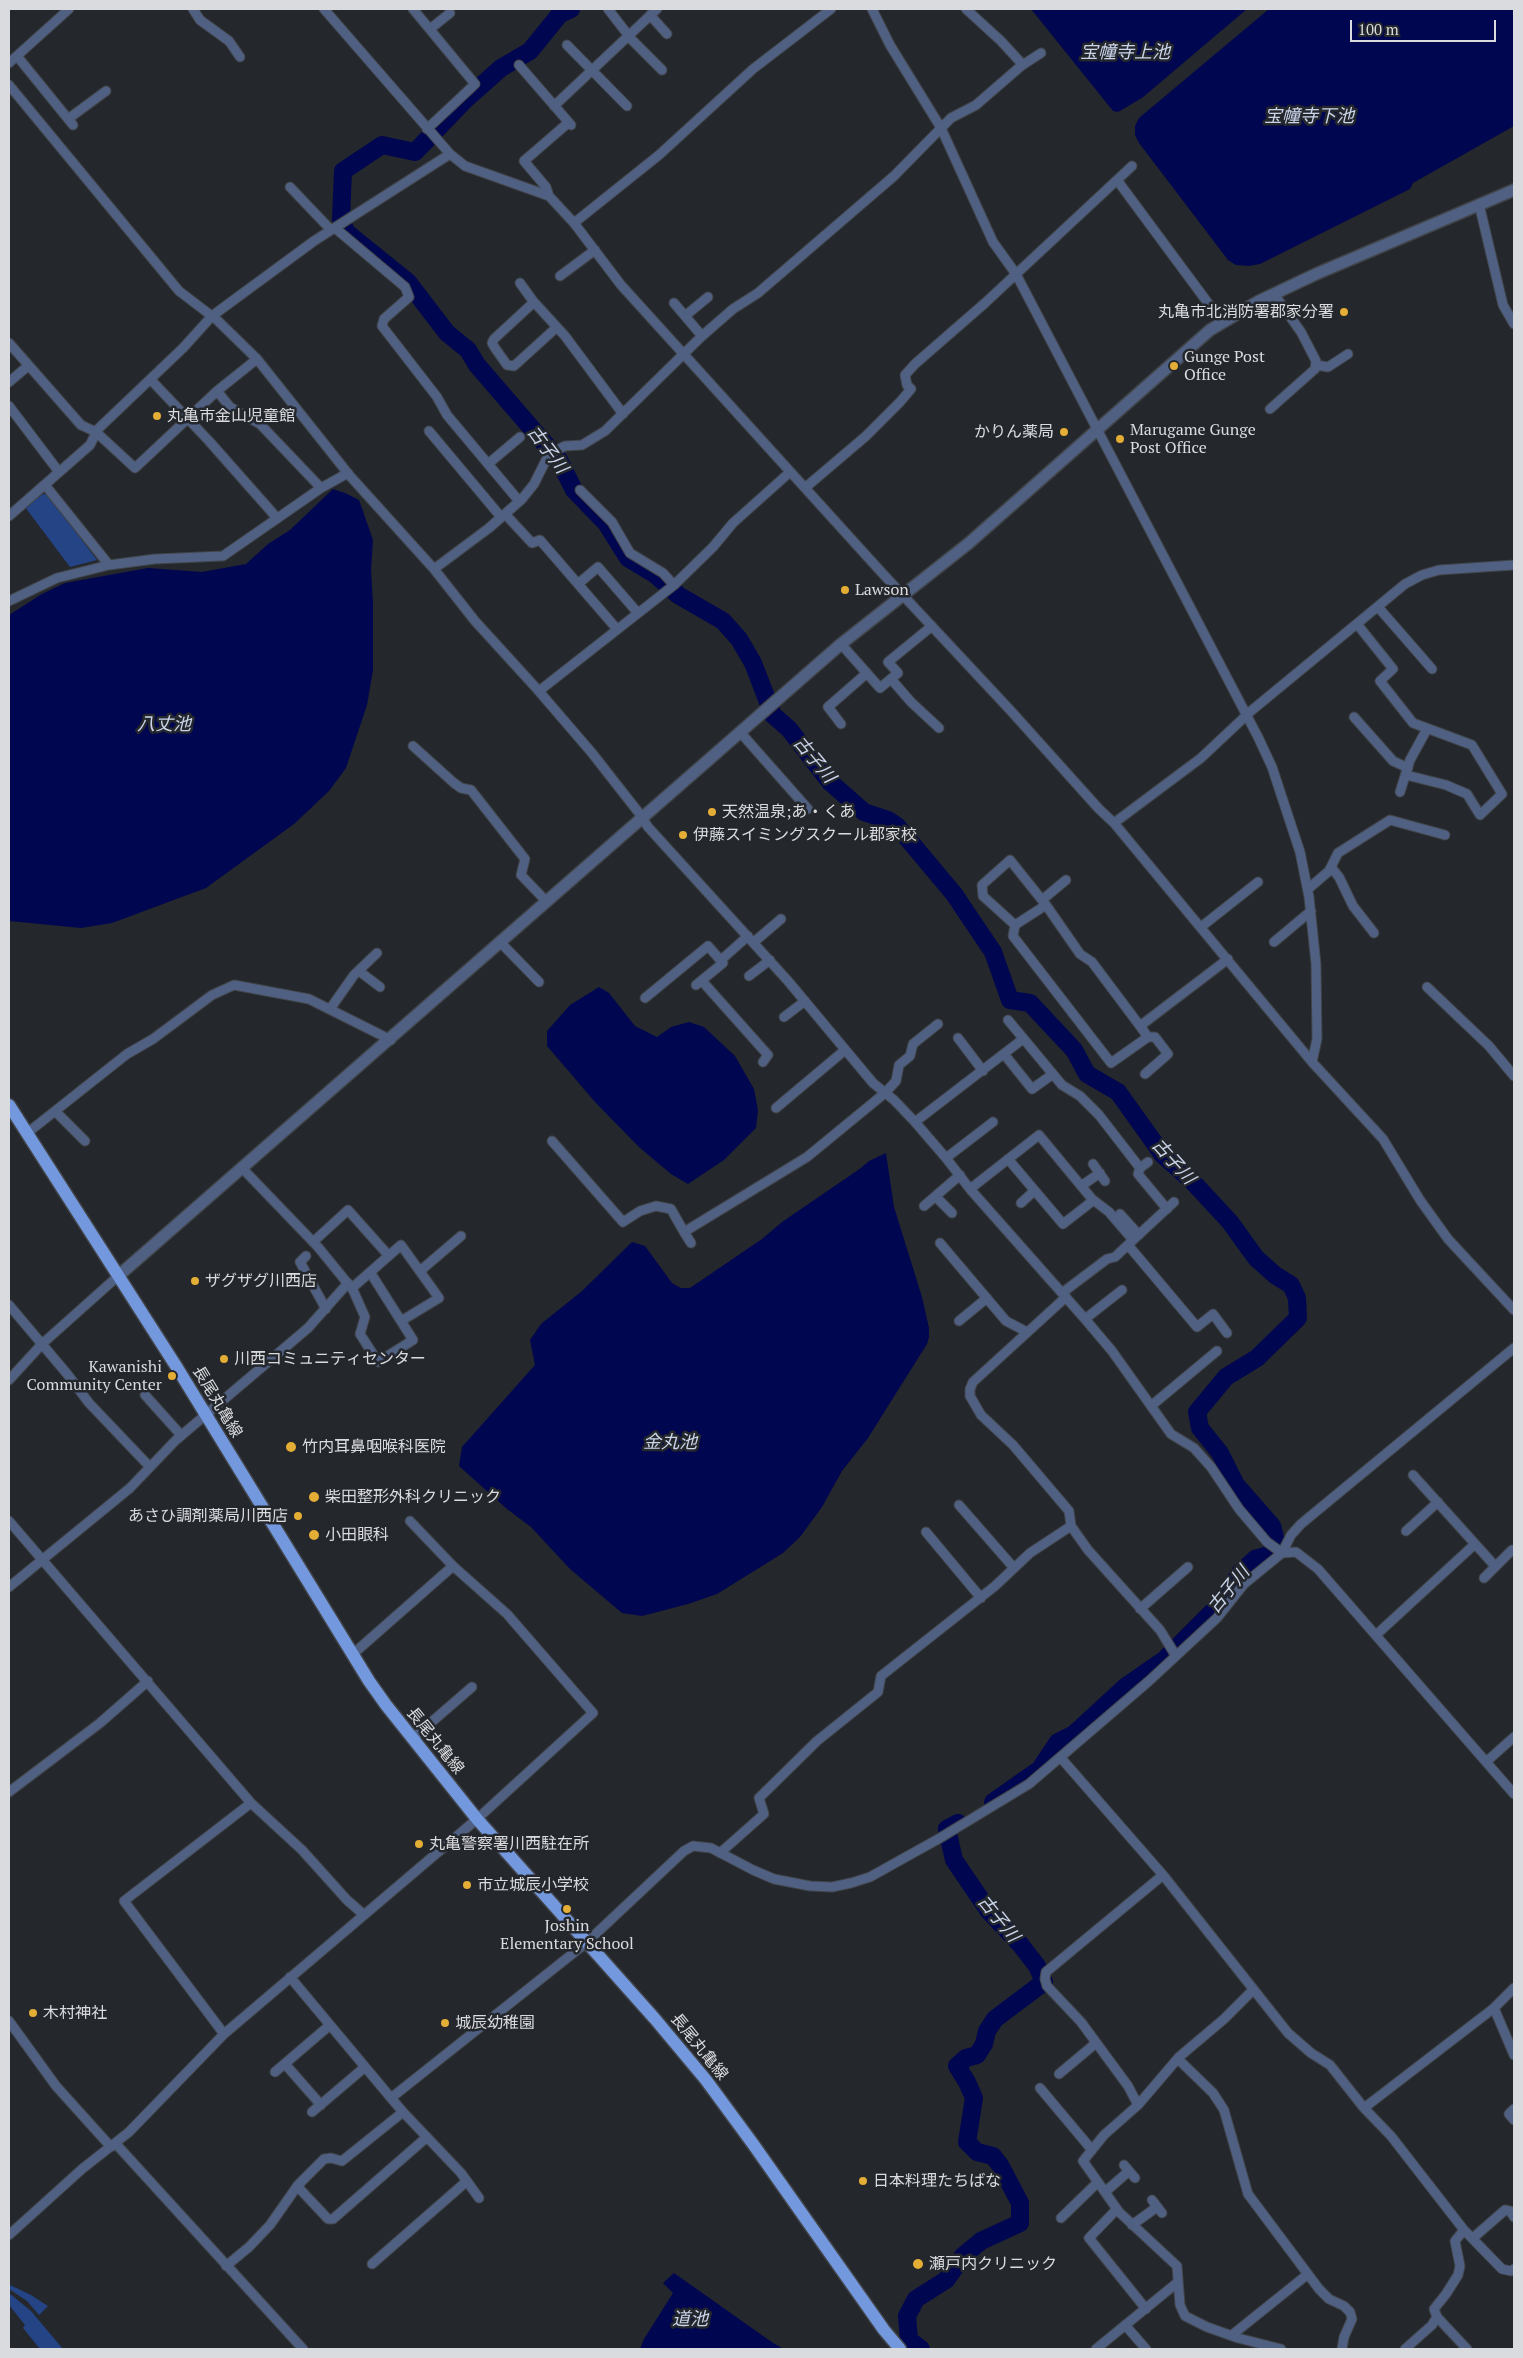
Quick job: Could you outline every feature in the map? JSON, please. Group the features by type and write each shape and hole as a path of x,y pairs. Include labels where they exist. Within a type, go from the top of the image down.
{"main road":[{"name":"長尾丸亀線","path":"9,1105 205,1414 373,1687 412,1739 477,1819 655,2019 706,2080 884,2330 900,2349"}],"street":[{"path":"9,64 69,9"},
{"path":"193,9 200,20 229,41 240,57"},
{"path":"324,9 450,154 465,166 549,196"},
{"path":"413,9 475,84 429,132"},
{"path":"608,9 629,35 662,70"},
{"path":"574,223 659,155 753,69 831,9"},
{"path":"872,9 890,46 941,128 993,242 1016,274 1247,715 1272,767 1300,852 1311,911 1316,964 1317,1039 1312,1062"},
{"path":"966,9 1001,41 1022,65"},
{"path":"554,106 654,12 667,34"},
{"path":"430,30 450,13"},
{"path":"567,45 627,106"},
{"path":"434,569 503,516 519,501 534,484 551,452 565,446 582,445 605,431 702,336 733,309 758,293 894,176 951,118 976,105 1022,65 1042,53"},
{"path":"18,56 71,122 106,91"},
{"path":"519,65 570,124 524,161 546,187 549,196 574,223 621,285 790,472 806,487 1099,809 1114,823 1312,1062 1383,1140 1420,1200 1448,1239 1514,1310"},
{"path":"9,85 179,291 212,316 256,359 348,473 434,569 475,621 539,691 643,818 648,827 770,960 873,1083 915,1122 970,1189 1085,1318 1112,1351 1172,1434 1194,1448 1211,1467 1239,1509 1267,1542 1280,1552 1296,1552 1318,1569 1514,1793"},
{"path":"9,516 90,445 96,432 151,380 212,316 334,228 450,154"},
{"path":"806,487 866,436 900,402 911,389 907,385 905,375 915,364 1016,274 1132,166"},
{"path":"1117,180 1222,322"},
{"path":"290,187 334,228 406,287 408,297 384,319 382,326 437,397 447,416 519,501"},
{"path":"9,1380 42,1344 242,1168 391,1040 841,644 968,543 1190,346 1222,322 1274,294 1316,274 1514,190"},
{"path":"1479,204 1507,312 1514,324"},
{"path":"560,276 595,250"},
{"path":"520,283 534,302 557,327 623,414"},
{"path":"1270,409 1315,369 1316,365 1316,361 1301,332 1274,294"},
{"path":"685,316 708,297"},
{"path":"534,302 492,343 507,365 514,366 557,327"},
{"path":"674,303 702,336"},
{"path":"1507,312 1514,306"},
{"path":"9,343 81,425 96,432 135,468 217,391 256,359"},
{"path":"1316,365 1328,367 1348,354"},
{"path":"9,382 28,366"},
{"path":"151,380 188,418 277,518"},
{"path":"217,391 230,407 260,424 321,488"},
{"path":"9,406 59,472"},
{"path":"429,431 503,516 532,543 540,540 616,628"},
{"path":"488,464 520,437"},
{"path":"539,691 579,661 616,628 674,585 713,547 733,523 790,472"},
{"path":"9,601 57,578 109,565 155,559 223,556 321,488 348,473"},
{"path":"45,484 109,565"},
{"path":"580,490 612,522 630,553 663,573 674,585"},
{"path":"1114,823 1201,758 1247,715 1405,584 1422,575 1457,567 1514,565"},
{"path":"578,584 598,567 637,612"},
{"path":"1378,607 1432,669"},
{"path":"1354,717 1393,761 1407,772 1446,784 1467,794 1480,815 1502,794 1472,745 1413,723 1380,681 1393,669 1357,624"},
{"path":"841,644 880,688 898,674 888,662 932,626"},
{"path":"841,724 828,706 867,673"},
{"path":"891,679 910,702 939,728"},
{"path":"1400,792 1407,772 1428,729"},
{"path":"740,732 808,809"},
{"path":"414,746 454,783 461,788 471,790 525,859 521,874 547,902"},
{"path":"1308,889 1329,871 1338,854 1390,820 1445,835"},
{"path":"1015,925 983,896 982,885 1010,860 1044,903 1080,954 1092,962 1148,1037"},
{"path":"1331,867 1339,877 1353,906 1374,933"},
{"path":"1066,880 1044,903 1015,925 1013,936 1112,1063 1148,1037 1155,1037 1168,1054 1145,1074"},
{"path":"1201,927 1258,882"},
{"path":"1274,942 1311,911"},
{"path":"721,960 781,919"},
{"path":"501,943 539,982"},
{"path":"645,998 708,946 723,963 699,983 768,1055 763,1062"},
{"path":"330,1009 359,971 377,953"},
{"path":"1140,1026 1228,959"},
{"path":"749,976 770,960"},
{"path":"359,971 380,987"},
{"path":"26,1134 127,1054 153,1039 225,988 234,985 309,999 391,1040"},
{"path":"1427,987 1489,1046 1514,1076"},
{"path":"784,1017 805,1001"},
{"path":"1008,1020 1062,1085 1080,1096 1144,1165 1138,1174 1167,1209"},
{"path":"684,1232 807,1157 885,1093 896,1081 899,1065 910,1056 913,1044 938,1024"},
{"path":"958,1038 983,1071"},
{"path":"915,1122 1024,1039"},
{"path":"776,1108 845,1050"},
{"path":"1004,1054 1032,1089 1053,1074"},
{"path":"55,1111 84,1141"},
{"path":"946,1158 992,1121"},
{"path":"970,1189 1039,1135 1092,1199 1109,1212 1133,1240 1197,1327 1213,1314 1227,1333"},
{"path":"552,1141 623,1222 640,1211 656,1206 671,1209 691,1243"},
{"path":"1008,1159 1063,1224 1090,1203 1092,1199"},
{"path":"1081,1186 1102,1177 1093,1164"},
{"path":"242,1168 313,1242 350,1286 365,1317 360,1334 378,1362 413,1340 370,1272"},
{"path":"924,1206 960,1175"},
{"path":"1022,1203 1034,1191"},
{"path":"936,1197 952,1213"},
{"path":"1174,1202 1115,1256 1106,1259 1064,1295 973,1382 970,1396 981,1414 1013,1444 1069,1511 1071,1526 1105,1571 1140,1609 1176,1655"},
{"path":"313,1242 348,1210 389,1256"},
{"path":"1120,1214 1133,1240"},
{"path":"420,1271 461,1236"},
{"path":"940,1243 1006,1320 1027,1332"},
{"path":"9,1587 130,1488 149,1466 181,1435 308,1328 350,1286 370,1272 401,1245 440,1298 401,1321"},
{"path":"306,1256 300,1262 326,1309"},
{"path":"1085,1318 1122,1290"},
{"path":"959,1321 987,1298"},
{"path":"9,1305 89,1403 149,1466"},
{"path":"391,2098 586,1943 684,1851 693,1846 700,1846 720,1853 774,1879 810,1886 832,1887 851,1884 870,1877 1003,1802 1061,1758 1217,1618 1244,1584 1280,1552 1301,1524 1514,1348"},
{"path":"1152,1406 1217,1351"},
{"path":"145,1394 181,1435"},
{"path":"1413,1475 1495,1566"},
{"path":"1406,1531 1438,1502"},
{"path":"959,1505 1014,1568"},
{"path":"9,1521 251,1803 302,1850 347,1900 363,1914"},
{"path":"9,2236 46,2200 113,2146 224,2034 477,1819 592,1713 507,1614 452,1566 410,1521"},
{"path":"720,1853 764,1814 759,1798 817,1741 878,1692 881,1676 981,1598 1030,1553 1071,1526"},
{"path":"926,1532 981,1598"},
{"path":"1376,1635 1476,1544"},
{"path":"1484,1578 1512,1550"},
{"path":"353,1654 452,1566"},
{"path":"1140,1609 1188,1566"},
{"path":"9,1792 100,1723 148,1681"},
{"path":"412,1739 472,1687"},
{"path":"1486,1762 1514,1736"},
{"path":"1061,1758 1163,1875 1192,1915 1240,1971 1288,2033 1330,2065 1364,2108 1391,2136 1464,2230 1502,2269 1511,2271 1514,2269"},
{"path":"224,2034 124,1901 251,1803"},
{"path":"1138,2105 1128,2086 1081,2022 1047,1986 1044,1979 1046,1972 1163,1875"},
{"path":"290,1977 403,2112 467,2181 479,2198"},
{"path":"1364,2108 1494,2008 1514,1988"},
{"path":"1253,1990 1224,2019 1178,2059 1138,2105 1104,2135 1083,2161 1116,2209 1177,2266 1180,2306 1185,2316 1232,2335 1281,2349"},
{"path":"1494,2008 1514,2055"},
{"path":"9,2021 56,2086 303,2349"},
{"path":"276,2072 330,2025"},
{"path":"1059,2074 1096,2043"},
{"path":"1178,2059 1213,2093 1224,2110 1248,2194 1329,2299 1344,2306 1350,2312 1352,2319 1344,2337 1342,2349"},
{"path":"285,2064 321,2105"},
{"path":"312,2112 365,2067"},
{"path":"1040,2088 1092,2150"},
{"path":"1514,2109 1509,2114 1514,2120"},
{"path":"226,2266 249,2247 270,2225 297,2186 324,2158 342,2161 403,2112"},
{"path":"297,2186 328,2219 333,2219 427,2137"},
{"path":"1105,2192 1129,2171"},
{"path":"372,2264 467,2181"},
{"path":"1061,2218 1098,2182"},
{"path":"1132,2225 1157,2207"},
{"path":"1116,2209 1089,2238 1146,2309"},
{"path":"1473,2238 1505,2210 1510,2211 1514,2217"},
{"path":"1464,2230 1455,2241 1460,2266 1458,2275 1434,2308 1437,2317 1467,2349"},
{"path":"1232,2335 1308,2274"},
{"path":"1096,2349 1178,2282"},
{"path":"1405,2349 1432,2325 1437,2317"},
{"path":"1125,2326 1146,2349"}],"shaded area":[{"path":"43,494 48,495 97,560 70,567 25,507"},
{"path":"10,2285 48,2306 39,2315 27,2301 9,2289"},
{"path":"9,2293 31,2311 63,2349 40,2349 23,2328 25,2325 9,2305"}],"water":[{"name":"宝幢寺上池","path":"1031,9 1247,9 1142,98 1118,112 1113,111"},
{"name":"宝幢寺下池","path":"1269,9 1514,9 1514,126 1413,183 1410,189 1260,264 1249,266 1236,265 1228,260 1139,143 1135,135 1135,126 1139,118"},
{"name":"八丈池","path":"333,489 359,500 373,540 371,570 373,670 367,705 346,768 329,791 294,824 206,888 112,923 81,928 9,921 9,615 42,594 65,583 148,568 202,572 246,564 268,544 290,530"},
{"path":"599,987 609,993 635,1026 657,1037 671,1027 689,1022 704,1027 735,1056 754,1089 758,1110 756,1128 724,1160 688,1184 671,1174 639,1147 595,1102 547,1046 547,1031 570,1005"},
{"name":"金丸池","path":"886,1153 894,1207 922,1297 929,1328 927,1344 868,1438 842,1471 822,1507 800,1537 783,1553 717,1594 642,1616 622,1613 570,1569 531,1527 507,1509 459,1466 462,1447 535,1365 530,1340 541,1324 582,1291 632,1242 645,1246 672,1283 681,1288 690,1288 762,1239 782,1222 869,1161"},
{"name":"道池","path":"674,2273 784,2349 640,2349 644,2339 673,2293 663,2283"}],"waterway":[{"name":"古子川","path":"571,9 560,14 530,51 501,68 465,100 415,152 382,145 343,171 341,219 346,232 408,282 447,333 468,350 477,365 559,460 574,490 606,523 628,558 656,575 678,595 723,621 739,639 753,663 773,715 789,729 830,782 864,812 888,820 897,826 954,894 993,952 1010,1000 1030,1003 1074,1050 1087,1074 1118,1092 1163,1155 1192,1181 1230,1222 1256,1258 1275,1275 1291,1285 1297,1298 1298,1318 1257,1358 1226,1377 1197,1412 1200,1428 1220,1453 1236,1485 1272,1526 1276,1542 1269,1555 1255,1559 1240,1573 1219,1605 1164,1660 1125,1687 1074,1734 1058,1742 1040,1769 993,1802"},
{"name":"古子川","path":"921,2349 909,2340 907,2316 916,2299 946,2280 963,2256 981,2241 1020,2223 1020,2203 1000,2165 993,2156 977,2152 967,2142 974,2098 957,2066 966,2058 977,2055 984,2044 987,2031 995,2019 1044,1982 1037,1966 1020,1944 988,1910 954,1860 947,1829 958,1823"}],"place":[{"name":"丸亀市北消防署郡家分署","path":"1344,312"},
{"name":"Gunge Post Office","path":"1174,366"},
{"name":"丸亀市金山児童館","path":"157,416"},
{"name":"かりん薬局","path":"1064,432"},
{"name":"Marugame Gunge Post Office","path":"1120,439"},
{"name":"Lawson","path":"845,590"},
{"name":"天然温泉;あ・くあ","path":"712,812"},
{"name":"伊藤スイミングスクール郡家校","path":"683,835"},
{"name":"ザグザグ川西店","path":"195,1281"},
{"name":"川西コミュニティセンター","path":"224,1359"},
{"name":"Kawanishi Community Center","path":"172,1376"},
{"name":"竹内耳鼻咽喉科医院","path":"291,1447"},
{"name":"柴田整形外科クリニック","path":"314,1497"},
{"name":"あさひ調剤薬局川西店","path":"298,1516"},
{"name":"小田眼科","path":"314,1535"},
{"name":"丸亀警察署川西駐在所","path":"419,1844"},
{"name":"市立城辰小学校","path":"467,1885"},
{"name":"Joshin Elementary School","path":"567,1909"},
{"name":"木村神社","path":"33,2013"},
{"name":"城辰幼稚園","path":"445,2023"},
{"name":"日本料理たちばな","path":"863,2181"},
{"name":"瀬戸内クリニック","path":"918,2264"}]}
